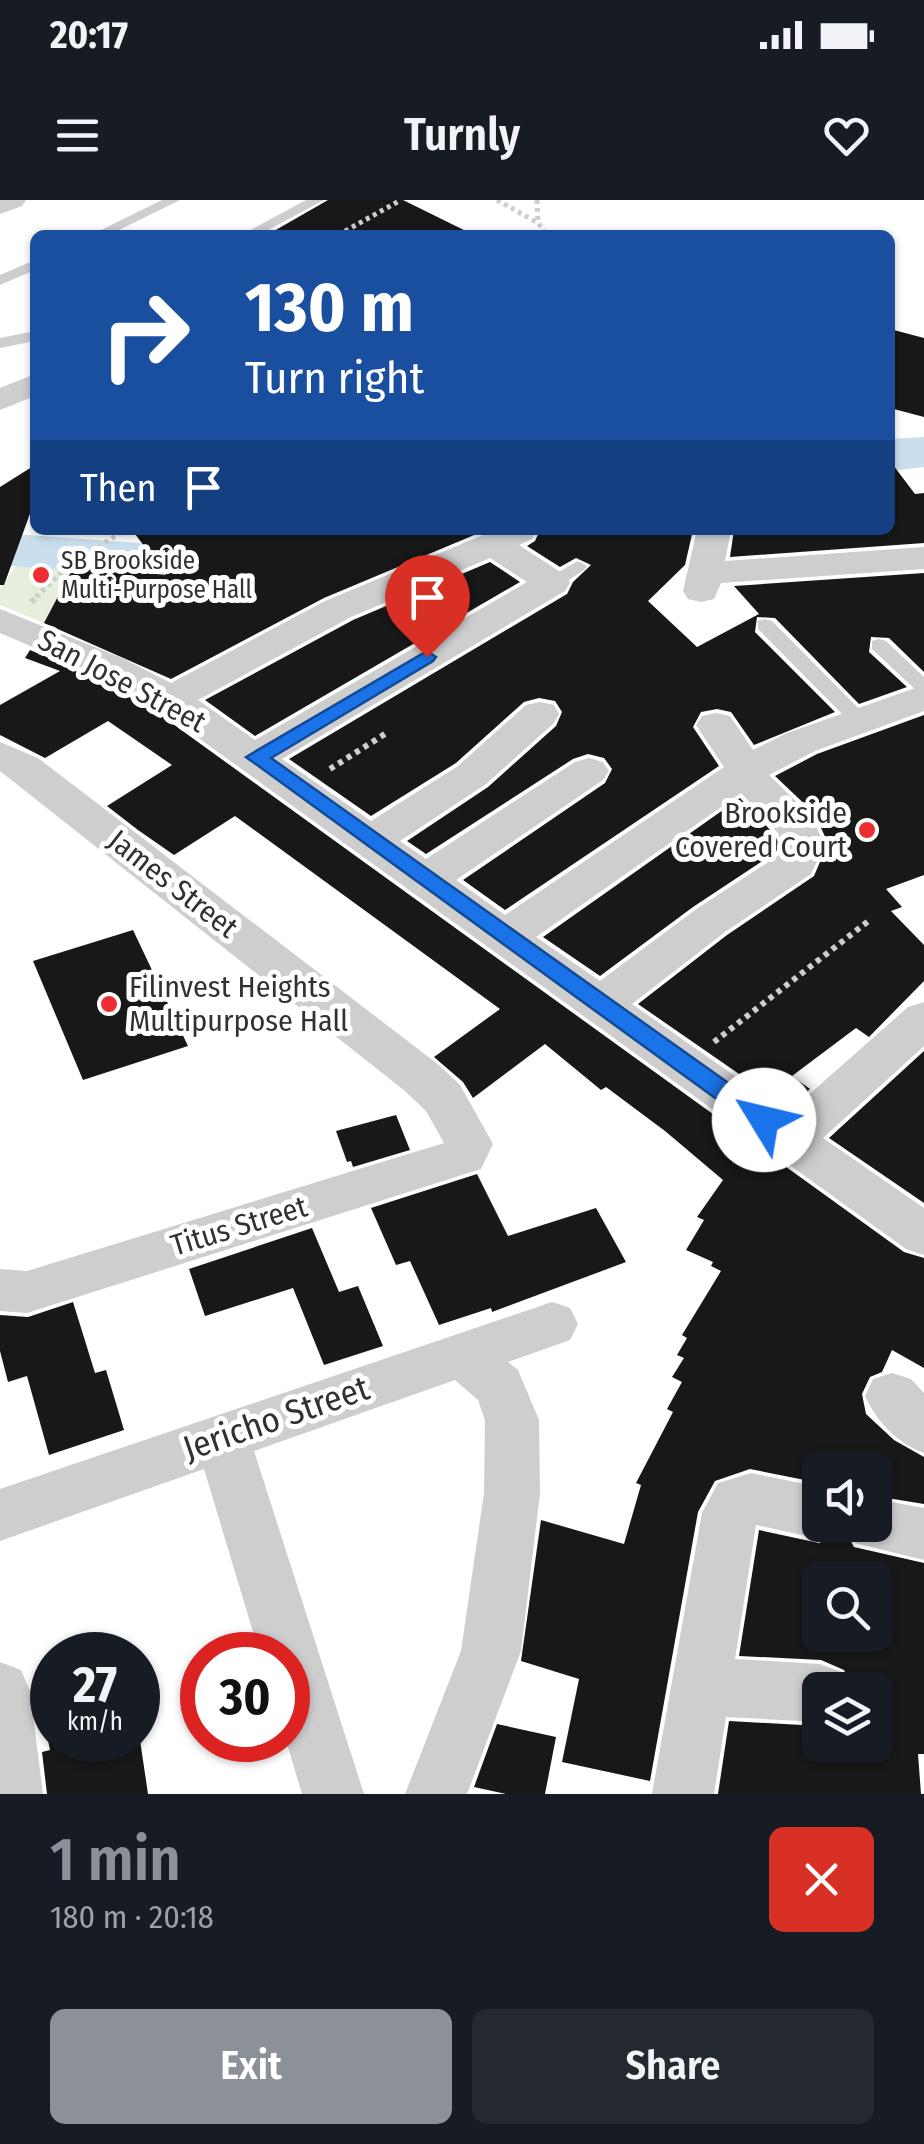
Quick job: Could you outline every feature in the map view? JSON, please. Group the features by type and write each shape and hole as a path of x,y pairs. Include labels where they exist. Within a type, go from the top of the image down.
{"street":[{"path":"0,206 12,200"},
{"path":"0,400 30,386"},
{"path":"713,535 703,582 924,558"},
{"path":"171,700 338,609 510,537 565,574 256,757"},
{"name":"San Jose Street","path":"3,621 109,666 171,700 924,1235"},
{"path":"506,936 745,771 801,742 924,697"},
{"path":"372,840 472,775 540,714"},
{"path":"601,1004 710,921 796,864 802,855 804,845 796,826 745,771 716,725"},
{"name":"James Street","path":"0,755 24,767 422,1078 443,1098 469,1144"},
{"path":"427,879 589,771"},
{"path":"790,1139 924,1020"},
{"name":"Titus Street","path":"0,1290 27,1292 464,1156 469,1144"},
{"name":"Jericho Street","path":"0,1514 552,1324"},
{"path":"436,1794 491,1651 512,1494 512,1420 499,1386 460,1354"},
{"path":"222,1436 333,1794"},
{"path":"683,1794 730,1513 738,1501 751,1498 802,1509"},
{"path":"892,1527 924,1534"},
{"path":"701,1686 802,1692"},
{"path":"0,1691 12,1794"}],"lane":[{"path":"109,230 172,200"},
{"path":"258,230 317,200"},
{"path":"0,281 30,266"},
{"path":"0,343 30,337"},
{"path":"765,625 858,720"},
{"path":"878,645 924,687"}],"path":[{"path":"347,230 401,200"},
{"path":"496,200 538,223 543,230"},
{"path":"537,200 538,223"},
{"path":"3,621 64,570 116,535"},
{"path":"300,788 388,732"},
{"path":"702,1051 870,919"}],"green space":[{"path":"21,559 161,571 195,569 106,648 0,605 0,589"}],"building":[{"path":"328,200 403,200 464,230 276,230"},
{"path":"895,330 924,338 924,417 895,409"},
{"path":"30,468 30,514 4,585 0,585 0,487"},
{"path":"895,468 915,494 924,493 924,543 730,557 733,535 895,535"},
{"path":"136,535 474,535 324,598 171,679 44,623 74,566 166,575"},
{"path":"538,535 692,535 685,565 648,601 697,647 759,614 734,586 924,573 924,672 889,638 871,637 869,652 907,687 859,704 775,618 757,617 755,632 835,712 754,745 731,712 701,712 693,727 719,766 505,910 463,880 605,783 612,769 604,758 588,754 573,759 426,854 407,841 488,787 556,726 562,712 555,701 539,698 524,702 456,763 371,816 289,759 567,594 573,582 591,565 576,558 560,567 527,546"},
{"path":"490,562 520,582 255,736 205,700 353,620"},
{"path":"30,650 94,677 155,711 904,1252 924,1258 924,1368 892,1350 882,1372 870,1377 862,1394 866,1414 894,1440 924,1457 924,1504 892,1499 892,1452 802,1452 802,1479 750,1469 715,1481 698,1512 650,1781 562,1762 579,1679 521,1661 541,1520 624,1544 641,1485 636,1483 673,1412 667,1409 682,1382 672,1377 684,1358 677,1355 687,1338 682,1335 721,1271 711,1266 713,1262 686,1250 704,1220 697,1217 723,1180 665,1131 606,1087 601,1090 545,1044 473,1098 463,1082 434,1057 500,1009 235,816 174,855 138,830 107,806 172,765 108,721 45,758 0,735 0,705 60,671 25,658"},
{"path":"924,715 924,875 886,889 902,907 891,911 924,945 924,981 869,1037 856,1028 792,1076 810,1089 788,1108 638,1004 727,935 814,876 828,843 814,813 775,776 817,754"},
{"path":"740,798 775,835 779,845 776,852 600,976 543,937"},
{"name":"Filinvest Heights Multipurpose Hall","path":"133,930 188,1046 83,1080 33,961"},
{"path":"924,1051 924,1203 829,1138"},
{"path":"396,1115 410,1150 353,1167 351,1161 347,1162 336,1131"},
{"path":"477,1174 508,1236 596,1208 626,1262 492,1312 491,1308 439,1325 410,1261 396,1265 371,1208"},
{"path":"312,1228 339,1292 358,1286 383,1346 324,1365 293,1288 205,1316 189,1269"},
{"path":"73,1302 95,1373 106,1370 124,1430 49,1455 27,1376 8,1382 0,1351 0,1315 28,1317"},
{"path":"759,1530 802,1542 851,1542 854,1547 924,1563 924,1754 918,1754 921,1794 718,1794 729,1721 802,1725 802,1762 892,1762 892,1672 845,1672 821,1660 739,1656"},
{"path":"497,1724 556,1737 545,1794 506,1794 474,1787"},
{"path":"43,1762 143,1762 148,1794 47,1794"}],"waterway":[{"path":"895,455 924,452"},
{"path":"0,549 194,564 304,535"}],"place":[{"name":"SB Brookside Multi-Purpose Hall","path":"41,575"},
{"name":"Brookside Covered Court","path":"867,830"},
{"name":"Filinvest Heights Multipurpose Hall","path":"109,1004"}],"route":[{"path":"427,657 256,757 764,1120"}]}
